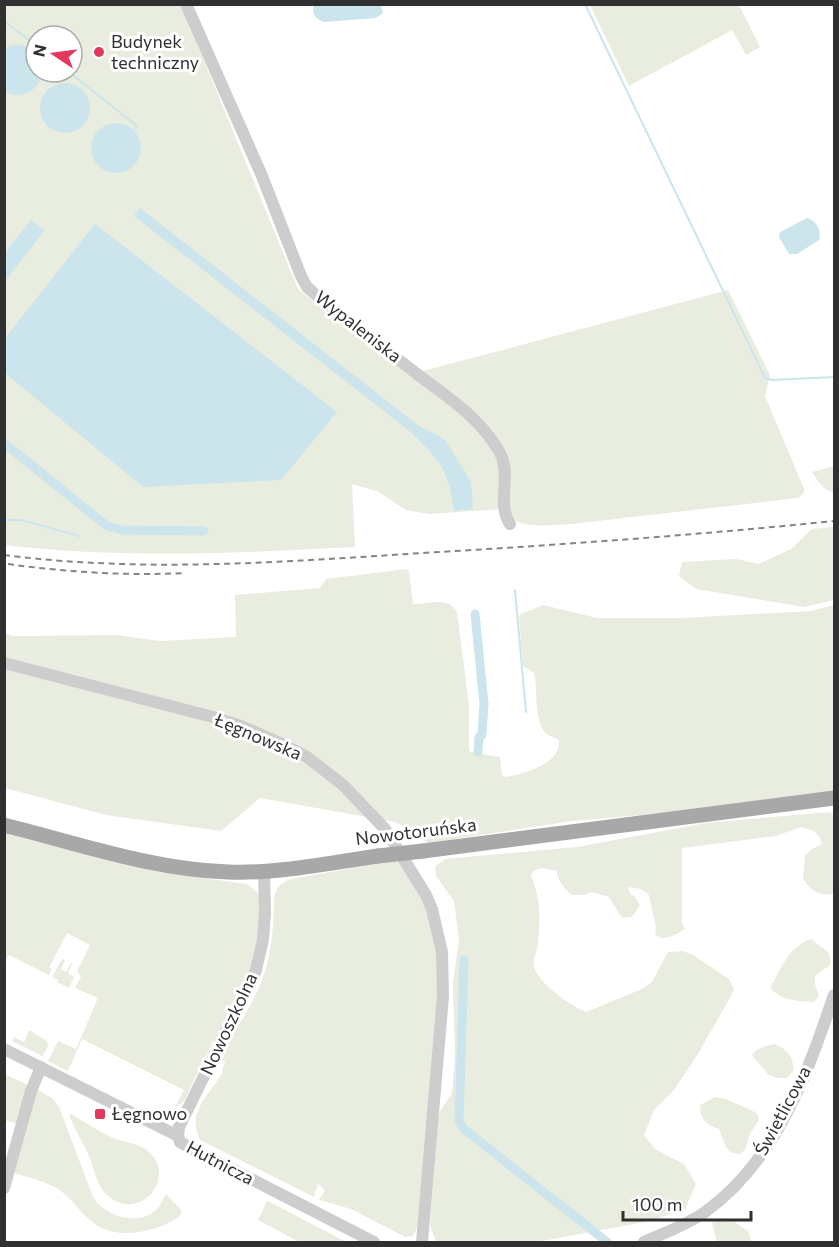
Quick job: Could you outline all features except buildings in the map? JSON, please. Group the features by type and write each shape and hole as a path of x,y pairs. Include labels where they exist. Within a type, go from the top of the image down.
{"main road":[{"name":"Nowotoruńska","path":"4,825 168,865 226,872 264,872 834,798"}],"street":[{"name":"Wypaleniska","path":"186,4 262,176 304,282 323,301 479,424 503,458 506,468 505,512 510,524"},
{"name":"Łęgnowska","path":"4,663 241,726 307,757 343,785 385,829 426,895 439,933 442,952 443,996 422,1242"},
{"name":"Nowoszkolna","path":"178,1137 179,1127 256,970 263,940 264,872"},
{"name":"Świetlicowa","path":"644,1242 705,1213 742,1182 786,1115 816,1047 834,995"},
{"name":"Hutnicza","path":"4,1049 178,1137 180,1142 187,1146 374,1242"},
{"path":"4,1188 32,1090 41,1067"}],"shaded area":[{"path":"5,5 181,5 298,289 408,375 728,290 770,375 765,396 804,489 804,493 798,498 572,524 526,524 512,519 498,444 492,452 499,463 502,509 429,514 406,510 377,491 352,484 355,547 180,554 5,545"},
{"path":"590,5 739,5 760,47 746,55 732,30 629,86"},
{"path":"834,466 834,492 824,488 812,472"},
{"path":"834,527 834,600 804,607 696,589 679,576 682,562 736,559 759,564 791,549 812,529"},
{"path":"407,569 413,604 443,602 457,612 469,705 470,752 500,757 502,775 506,777 541,766 554,755 559,740 546,733 540,724 534,673 523,666 519,617 521,614 543,605 597,618 683,618 811,611 834,605 834,791 689,811 572,821 428,843 395,822 260,798 221,831 106,815 5,788 4,632 12,636 116,635 160,641 236,637 235,595 320,588 326,579"},
{"path":"830,812 834,816 834,894 816,892 803,879 805,855 822,844 820,837 812,830 801,827 776,836 682,848 682,923 685,929 667,938 655,935 656,928 649,895 641,889 628,887 630,894 640,905 632,917 622,918 609,897 592,892 585,895 571,895 560,881 557,871 542,868 533,871 531,875 537,893 539,917 534,967 548,987 579,1009 586,1012 642,989 652,982 668,952 683,951 693,955 729,979 734,989 731,996 698,1054 674,1090 654,1110 644,1135 655,1149 684,1164 696,1184 685,1209 650,1221 542,1241 436,1242 430,1225 438,1120 440,1111 452,1093 455,1056 453,982 459,940 454,901 436,876 435,867 445,859 577,847 706,823"},
{"path":"5,832 159,872 247,884 258,893 260,913 256,951 243,988 218,1040 213,1041 184,1101 174,1109 184,1090 82,1039 68,1071 48,1061 58,1041 76,1049 98,998 75,988 81,977 77,971 90,945 67,933 49,968 52,969 49,975 9,955 5,963"},
{"path":"401,860 431,918 438,949 439,989 419,1224 413,1236 405,1237 351,1209 319,1200 325,1190 318,1184 314,1197 200,1140 196,1129 198,1111 223,1071 225,1051 264,975 271,940 275,897 279,886 296,878"},
{"path":"811,939 829,953 831,964 815,976 819,996 814,1002 790,1000 780,996 770,988 791,953"},
{"path":"62,959 65,960 61,969 66,972 72,964 68,973 74,977 69,988 52,977"},
{"path":"29,1030 47,1041 48,1046 42,1057 12,1041 14,1037 24,1042"},
{"path":"775,1044 783,1048 792,1060 794,1070 787,1078 777,1078 768,1074 752,1055 765,1046"},
{"path":"4,1074 28,1085 16,1124 5,1120"},
{"path":"37,1089 52,1098 59,1107 93,1197 98,1204 122,1217 140,1218 156,1210 166,1194 182,1211 179,1217 147,1230 123,1233 111,1231 91,1221 56,1188 13,1173"},
{"path":"715,1097 726,1099 757,1113 759,1120 750,1134 745,1150 739,1154 730,1152 719,1129 711,1126 703,1118 700,1105"},
{"path":"71,1114 111,1137 140,1146 149,1152 157,1163 159,1174 157,1185 151,1194 142,1201 131,1204 119,1203 103,1191 69,1115"},
{"path":"267,1201 346,1242 299,1242 258,1220"},
{"path":"723,1218 732,1220 749,1232 751,1242 717,1242 712,1223"}],"water":[{"path":"315,4 381,5 383,13 376,18 324,22 315,16 313,10"},
{"path":"11,45 24,46 24,84 38,84 34,89 18,95 5,92 5,48"},
{"path":"58,84 72,84 79,87 86,94 90,103 90,113 86,122 79,129 70,133 60,133 51,129 44,122 40,113 40,103 44,94"},
{"path":"111,123 121,123 134,130 141,143 141,153 134,166 121,173 111,173 102,169 95,162 91,153 91,143 95,134 102,127"},
{"path":"140,208 419,426 446,441 471,482 473,509 454,511 449,485 442,467 412,433 134,216"},
{"path":"807,218 818,226 819,240 797,254 789,254 779,237 780,232"},
{"path":"31,220 45,230 5,281 5,253"},
{"path":"95,224 337,412 281,480 143,487 5,373 5,338"}],"waterway":[{"path":"585,4 765,378 772,380 834,377"},
{"path":"4,21 24,36"},
{"path":"84,84 137,126 134,130"},
{"path":"4,443 107,526 122,530 204,531"},
{"path":"4,520 21,520 79,536"},
{"path":"515,590 526,712"},
{"path":"475,614 484,704 482,735 479,737 478,752"},
{"path":"464,960 459,1121 464,1129 607,1242"}],"railway":[{"path":"4,555 108,564 265,562 577,543 834,521"},
{"path":"8,564 96,573 185,573"}],"place":[{"name":"Budynek techniczny","path":"99,52"},
{"name":"Łęgnowo","path":"100,1114"}]}
